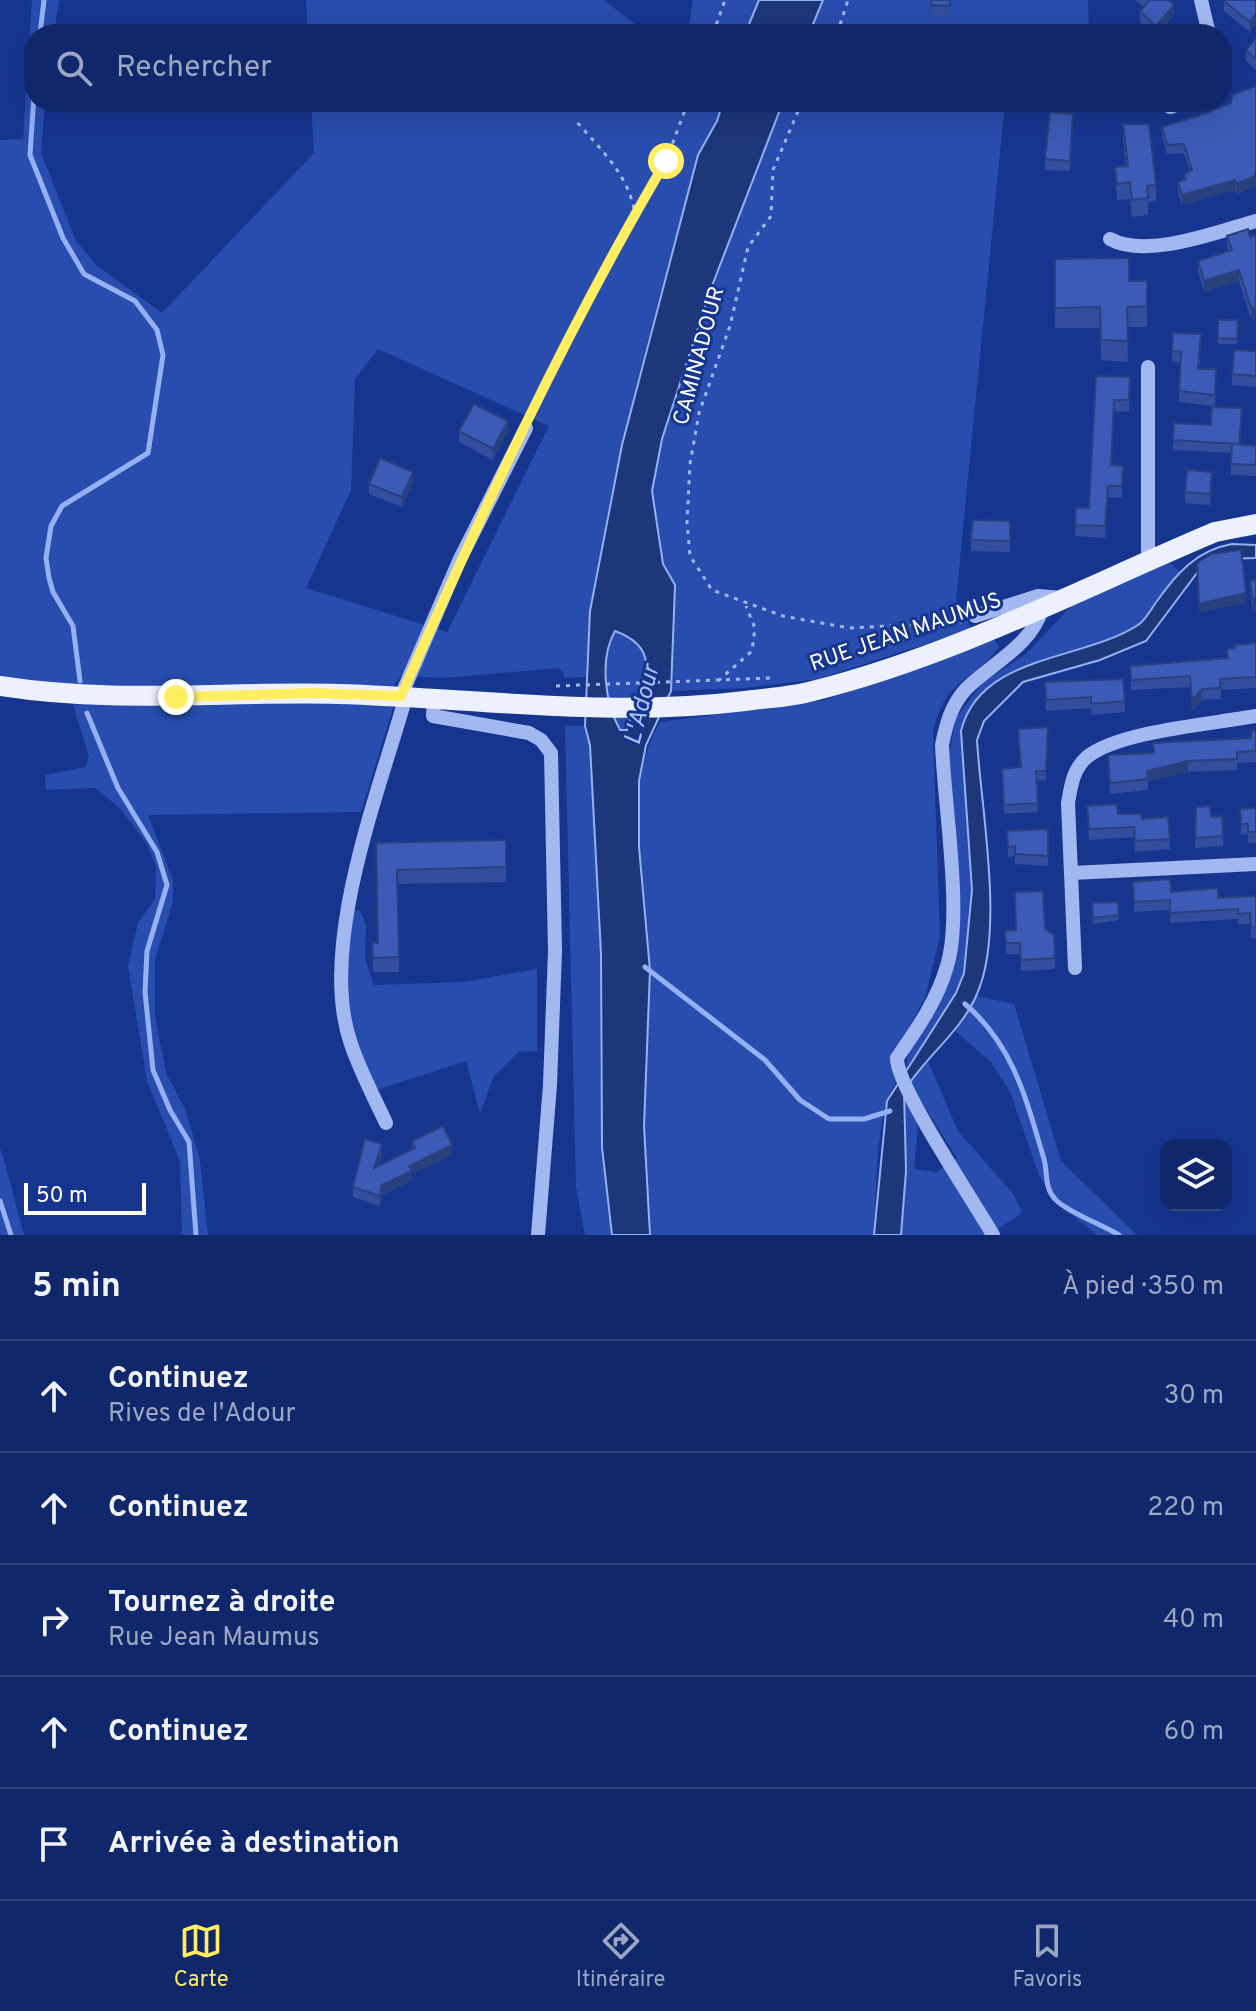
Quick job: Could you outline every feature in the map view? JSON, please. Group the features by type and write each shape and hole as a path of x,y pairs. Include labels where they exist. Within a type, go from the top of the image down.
{"main road":[{"name":"RUE JEAN MAUMUS","path":"0,686 97,697 313,693 561,707 693,707 809,692 864,677 1042,609 1215,532 1256,524"}],"street":[{"path":"1201,0 1207,24"},
{"path":"1110,239 1122,245 1138,247 1189,239 1256,221"},
{"path":"1148,367 1148,560"},
{"path":"386,1123 350,1042 342,957 350,898 404,696 459,561 526,428"},
{"path":"975,616 1038,596 1062,598"},
{"path":"993,1235 907,1087 897,1058 928,1014 948,965 952,940 942,745 946,724 965,690 1032,631 1042,609"},
{"path":"434,698 433,716 529,733 541,740 551,753 555,951 550,1085 538,1235"},
{"path":"1075,968 1068,803 1072,780 1085,759 1106,746 1128,738 1256,716"},
{"path":"1072,873 1256,864"}],"path":[{"path":"717,24 725,0"},
{"path":"840,24 848,0"},
{"path":"526,428 635,214 666,161 684,112"},
{"name":"CAMINADOUR","path":"798,112 773,170 771,216 748,247 730,326 699,413 690,464 690,556 712,590 746,605 849,628 961,622 975,616"},
{"path":"576,121 621,173 632,197 635,214"},
{"path":"718,681 752,651 755,628 746,605"},
{"path":"566,686 692,680"}],"shaded area":[{"path":"32,0 59,0 55,24 30,24"},
{"path":"306,0 604,0 634,24 307,24"},
{"path":"693,0 759,0 749,24 689,24"},
{"path":"823,0 1088,0 1089,24 813,24"},
{"path":"25,112 44,112 41,153 76,241 96,265 162,313 314,153 312,112 720,112 698,155 629,414 602,547 586,677 565,678 560,668 442,678 401,676 393,687 93,690 0,676 0,140 23,139","holes":["378,349 549,426 447,632 306,588 351,490 355,379"]},
{"path":"779,112 1004,112 956,600 972,629 818,679 745,688 671,691 675,585 663,564 652,491 662,440 710,291"},
{"path":"1170,563 1181,573 1141,624 1108,640 1019,668 964,717 961,731 973,902 967,967 957,993 906,1070 907,1058 956,955 960,926 949,754 956,718 984,681 1025,655 1075,602"},
{"path":"615,631 638,642 647,661 643,684 627,730 620,730 615,719 606,680 607,654"},
{"path":"995,640 999,647 952,690 938,714 933,733 940,937 925,998 894,1055 898,1079 890,1093 881,1132 874,1235 650,1235 645,1113 650,967 638,811 640,780 647,750 660,722 821,701 918,669"},
{"path":"349,700 394,705 361,812 148,815 173,880 173,902 155,959 155,1016 166,1073 186,1111 200,1161 208,1235 182,1235 180,1161 147,1081 128,966 138,923 155,899 156,866 147,844 120,808 95,788 46,790 45,775 86,767 89,756 73,705"},
{"path":"565,726 585,726 590,745 601,954 600,1070 612,1235 585,1235 576,1187"},
{"path":"343,907 360,911 366,925 365,959 374,985 463,982 537,969 537,1051 519,1052 494,1076 480,1113 466,1061 367,1093 348,1048 340,1002"},
{"path":"977,996 1014,1004 1061,1161 1137,1235 1097,1235 1055,1201 1039,1175 1010,1092 991,1062 954,1030"},
{"path":"927,1059 958,1131 1014,1195 1022,1213 989,1235 901,1235 906,1171 904,1091 918,1126 914,1169 937,1172 957,1158 909,1082"},
{"path":"0,1149 3,1156 24,1235 0,1235"}],"water":[{"path":"759,0 823,0 813,24 749,24"},
{"name":"L'Adour","path":"720,112 779,112 710,291 662,439 652,491 663,564 675,585 671,691 646,745 639,781 639,847 650,970 644,1126 650,1235 612,1235 602,1147 601,954 590,745 585,726 590,611 622,445 698,155","holes":["615,631 632,639 646,660 643,685 627,730 620,730 606,681 610,642"]},
{"path":"1232,544 1256,545 1256,558 1220,559 1197,573 1146,641 1100,660 1023,682 984,721 977,740 989,870 989,938 985,968 970,1008 904,1091 906,1171 901,1235 874,1235 887,1101 956,993 964,973 972,890 961,731 972,706 989,687 1011,673 1115,637 1138,625 1189,564 1208,552"}],"building":[{"path":"931,0 950,0 950,6 931,5"},
{"path":"1169,0 1174,5 1158,24 1154,24 1140,11 1149,1"},
{"path":"1225,0 1256,0 1256,14 1250,22"},
{"path":"1256,38 1256,59 1246,50"},
{"path":"1256,86 1256,176 1236,184 1235,180 1182,195 1178,182 1186,179 1184,174 1192,170 1184,144 1167,145 1162,127 1208,112 1232,112 1232,95"},
{"path":"1050,112 1073,114 1070,161 1045,159"},
{"path":"1123,124 1149,124 1156,185 1147,186 1148,198 1132,200 1130,182 1117,184 1115,167 1128,166"},
{"path":"1248,229 1250,237 1256,235 1256,307 1251,308 1239,270 1204,281 1198,261 1232,250 1227,236"},
{"path":"1129,258 1129,281 1147,281 1147,306 1127,307 1128,341 1101,340 1100,307 1055,308 1055,259"},
{"path":"1218,320 1238,320 1237,339 1218,338"},
{"path":"1173,333 1201,334 1198,369 1216,369 1215,395 1179,391 1181,352 1172,351"},
{"path":"1234,350 1256,351 1256,376 1232,374"},
{"path":"1096,376 1130,377 1129,400 1114,400 1111,465 1123,466 1122,486 1108,486 1105,526 1075,525 1076,508 1089,508"},
{"path":"474,404 508,421 493,449 459,431"},
{"path":"1212,407 1242,408 1239,444 1173,440 1174,423 1211,425"},
{"path":"1232,444 1256,446 1256,465 1231,464"},
{"path":"380,458 413,472 402,497 369,484"},
{"path":"1187,470 1212,472 1210,494 1185,492"},
{"path":"973,520 1010,521 1010,541 971,540"},
{"path":"1241,550 1246,593 1199,604 1197,563 1211,554"},
{"path":"1256,580 1256,599 1253,600 1250,581"},
{"path":"1256,643 1256,677 1220,679 1221,688 1202,689 1192,700 1190,676 1131,680 1130,666 1228,658 1227,649"},
{"path":"1123,679 1125,701 1091,704 1091,697 1046,700 1045,682"},
{"path":"1048,727 1046,771 1036,771 1038,803 1004,805 1002,769 1021,767 1018,729"},
{"path":"1251,731 1256,731 1256,751 1237,752 1237,759 1188,761 1147,771 1148,779 1110,783 1108,755 1154,753 1153,743 1251,738"},
{"path":"1117,804 1118,814 1141,814 1142,819 1168,817 1170,839 1135,841 1134,827 1089,829 1087,806"},
{"path":"1210,806 1211,817 1222,816 1223,836 1195,838 1196,807"},
{"path":"1256,808 1256,832 1248,832 1248,824 1241,824 1240,809"},
{"path":"1048,829 1048,856 1015,854 1015,846 1008,847 1007,831"},
{"path":"506,840 506,867 397,870 399,957 373,958 372,943 378,943 376,843"},
{"path":"1170,879 1171,892 1218,888 1218,898 1256,896 1256,927 1251,928 1250,913 1238,914 1238,909 1170,913 1170,900 1134,902 1133,882"},
{"path":"1043,891 1045,929 1054,935 1055,958 1021,960 1020,943 1006,943 1005,931 1016,930 1015,892"},
{"path":"1118,902 1119,915 1093,918 1092,903"},
{"path":"443,1126 452,1145 409,1166 412,1171 382,1185 380,1196 353,1187 365,1139 382,1144 374,1168 415,1148 412,1141"}],"waterway":[{"path":"41,24 44,0"},
{"path":"33,112 30,155 63,238 84,274 135,301 157,330 163,355 148,453 62,506 51,526 46,558 49,578 53,592 73,626 80,681"},
{"path":"87,713 118,788 157,852 167,885 147,951 145,992 153,1070 170,1110 189,1142 196,1235"},
{"path":"645,967 765,1060 800,1100 829,1119 864,1119 890,1111"},
{"path":"965,1004 995,1038 1016,1075 1044,1159 1052,1194 1060,1204 1119,1235"},
{"path":"0,1201 11,1235"}],"route":[{"path":"176,697 313,693 401,696 459,561 599,281 666,161"}]}
